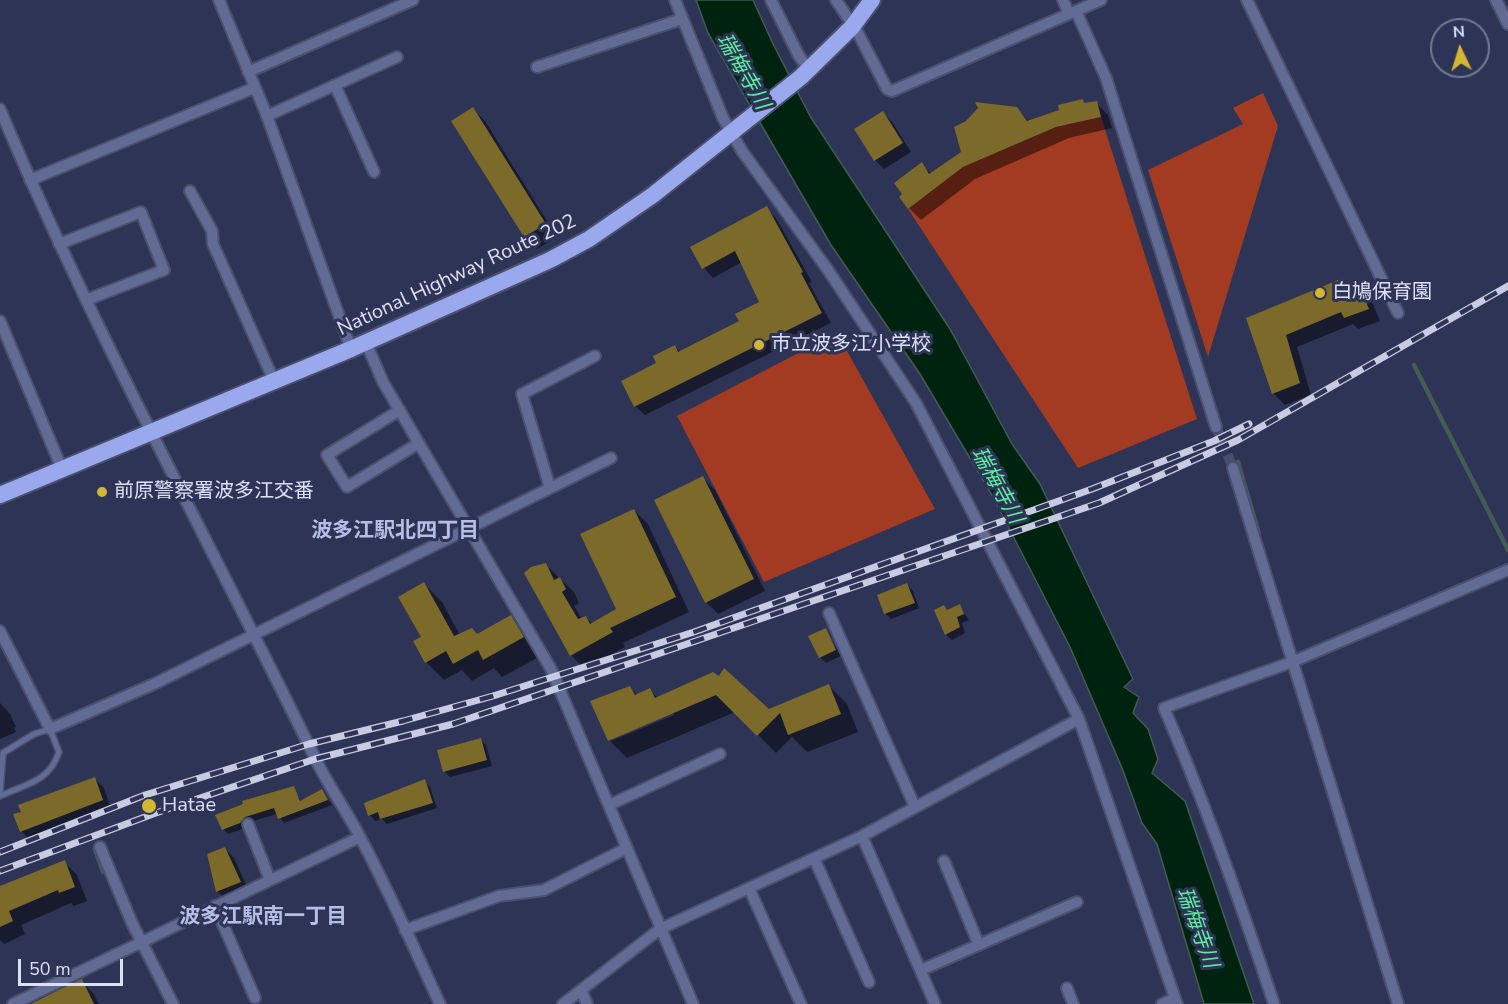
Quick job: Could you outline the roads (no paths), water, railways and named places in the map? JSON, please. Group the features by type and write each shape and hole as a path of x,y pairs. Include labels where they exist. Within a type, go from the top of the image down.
{"highway":[{"name":"National Highway Route 202","path":"0,495 359,346 550,260 589,239 624,216 749,121 805,73 852,27 872,0"}],"street":[{"path":"219,0 359,346 400,410 551,669 693,1004"},
{"path":"248,72 413,0"},
{"path":"675,0 723,118 741,151 828,270 916,403 1079,719 1176,1001 1162,1004"},
{"path":"771,0 805,73"},
{"path":"836,0 858,33 887,89 892,90 1101,0"},
{"path":"1063,0 1072,12 1106,78 1216,427"},
{"path":"1247,0 1398,313"},
{"path":"1496,0 1508,24"},
{"path":"537,67 682,19"},
{"path":"267,116 397,57"},
{"path":"335,85 374,172"},
{"path":"30,180 254,88"},
{"path":"0,109 86,300 315,759 360,837 440,1004"},
{"path":"190,191 212,231 213,244 274,381"},
{"path":"59,244 141,212 164,270 86,300"},
{"path":"0,321 62,468"},
{"path":"550,488 522,394 595,356"},
{"path":"400,410 327,455 347,487 419,443"},
{"path":"0,631 50,729 153,684 611,458"},
{"path":"1233,468 1398,1004"},
{"path":"1274,1004 1196,781 1164,708 1292,662 1508,570"},
{"path":"829,613 915,807"},
{"path":"563,1004 660,929 862,836 1079,719"},
{"path":"609,805 720,754"},
{"path":"248,824 270,880"},
{"path":"862,836 935,1004"},
{"path":"13,1004 360,837"},
{"path":"100,847 132,923 172,1004"},
{"path":"405,930 499,896 544,891 627,848"},
{"path":"814,858 869,982"},
{"path":"944,861 979,945"},
{"path":"749,888 801,1004"},
{"path":"921,970 1077,902"},
{"path":"215,906 255,998"},
{"path":"1067,988 1073,1004"},
{"path":"581,990 587,1004"}],"lane":[{"path":"50,729 59,752 55,765 46,776 0,795 3,753 34,734 50,729"}],"water":[{"name":"瑞梅寺川","path":"696,0 753,0 810,116 950,329 1012,444 1040,484 1133,679 1124,687 1139,697 1133,713 1148,729 1158,759 1152,773 1185,801 1254,1004 1204,1004 1157,844 1142,823 1122,768 1070,647 993,497 920,374 831,245 708,33"}],"waterway":[{"path":"1414,365 1508,550"},
{"path":"1238,462 1259,534"},
{"path":"95,849 103,872"}],"tunnel":[{"path":"1216,427 1233,468"}],"railway":[{"path":"0,871 153,814 315,759 453,724 1099,503 1238,440 1508,286"},
{"path":"0,852 145,795 309,744 493,696 694,632 1092,489 1214,441 1249,424"}],"place":[{"name":"白鳩保育園","path":"1320,293"},
{"name":"市立波多江小学校","path":"759,345"},
{"name":"前原警察署波多江交番","path":"102,492"},
{"name":"Hatae","path":"149,806"}],"district":[{"name":"波多江駅北四丁目","path":"395,532"},
{"name":"波多江駅南一丁目","path":"263,918"}]}
